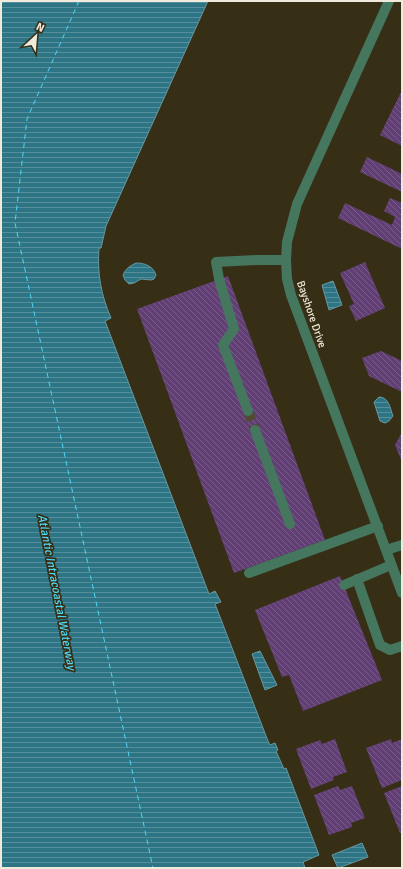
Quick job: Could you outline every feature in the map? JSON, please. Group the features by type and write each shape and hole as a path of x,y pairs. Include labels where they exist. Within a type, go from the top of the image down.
{"street":[{"name":"Bayshore Drive","path":"389,1 297,204 287,242 286,260 287,279 291,295 402,593"},
{"path":"248,411 223,345 234,329 219,279 216,262 286,260"},
{"path":"255,430 290,524"},
{"path":"249,573 378,526"},
{"path":"386,550 402,545"},
{"path":"344,584 391,565"},
{"path":"357,579 380,645 390,650 402,646"}],"water":[{"name":"Atlantic Intracoastal Waterway","path":"1,1 208,1 106,226 101,248 99,248 99,275 102,292 111,318 105,321 209,594 215,591 221,602 215,604 268,741 270,745 275,743 278,750 276,751 284,769 286,768 319,855 303,862 305,868 1,868"},
{"path":"136,263 145,264 151,267 156,275 154,279 141,279 129,284 123,275 128,268"},
{"path":"333,281 342,305 329,310 322,285"},
{"path":"379,397 382,397 387,401 393,416 385,423 380,421 374,402"},
{"path":"260,651 277,685 265,690 252,654"},
{"path":"362,843 368,857 338,868 332,855"}],"building":[{"path":"402,90 402,146 380,135"},
{"path":"367,157 402,174 402,192 360,172"},
{"path":"390,198 402,203 402,249 338,218 345,203 392,225 395,217 384,211"},
{"path":"365,262 385,308 356,321 349,306 354,304 340,273"},
{"path":"228,276 325,540 234,573 137,309"},
{"path":"381,351 402,361 402,392 369,376 362,358"},
{"path":"402,432 402,462 395,445"},
{"path":"340,576 382,680 303,711 289,675 282,677 255,610"},
{"path":"335,739 347,772 333,777 334,780 311,789 296,749 320,740 322,744"},
{"path":"391,739 392,743 402,739 402,780 382,788 366,748"},
{"path":"338,786 340,790 352,786 365,818 351,823 352,827 329,835 314,795"},
{"path":"402,786 402,832 400,833 384,793"}],"ferry route":[{"path":"79,1 27,119 15,223 153,868"}],"tunnel":[{"path":"248,411 255,430"}]}
